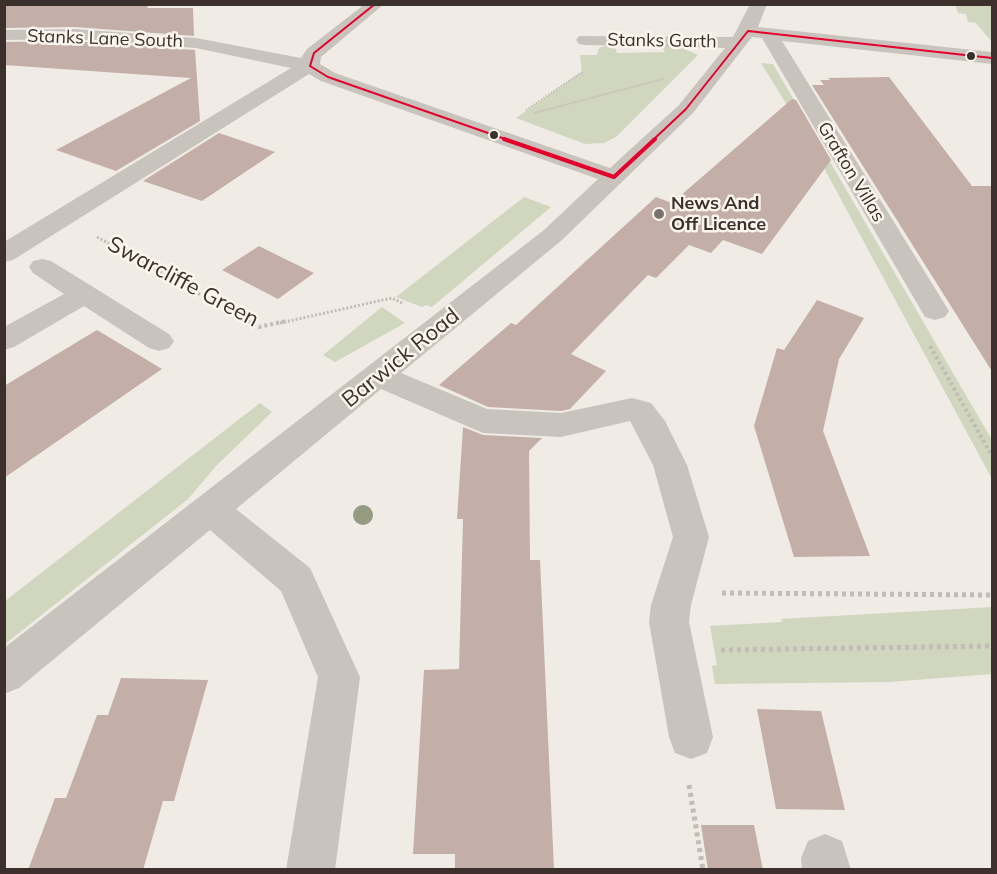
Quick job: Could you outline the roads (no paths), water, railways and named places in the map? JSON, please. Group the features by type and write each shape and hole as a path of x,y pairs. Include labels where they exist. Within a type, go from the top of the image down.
{"street":[{"path":"4,254 288,77 310,66 309,59 314,53 376,4"},
{"name":"Barwick Road","path":"4,674 553,235 686,109 752,36 759,4"},
{"name":"Stanks Lane South","path":"4,35 75,34 185,42 310,66 328,77 614,177"},
{"name":"Stanks Garth","path":"586,40 752,36 993,58"},
{"name":"Grafton Villas","path":"752,36 935,311"},
{"path":"42,267 159,341"},
{"path":"4,340 84,294"},
{"path":"379,376 483,421 561,425 632,409 640,411 653,430 670,465 691,537 671,605 669,622 691,738"},
{"path":"211,510 296,580 339,677 310,870"}],"place":[{"name":"News And Off Licence","path":"659,214"}]}
